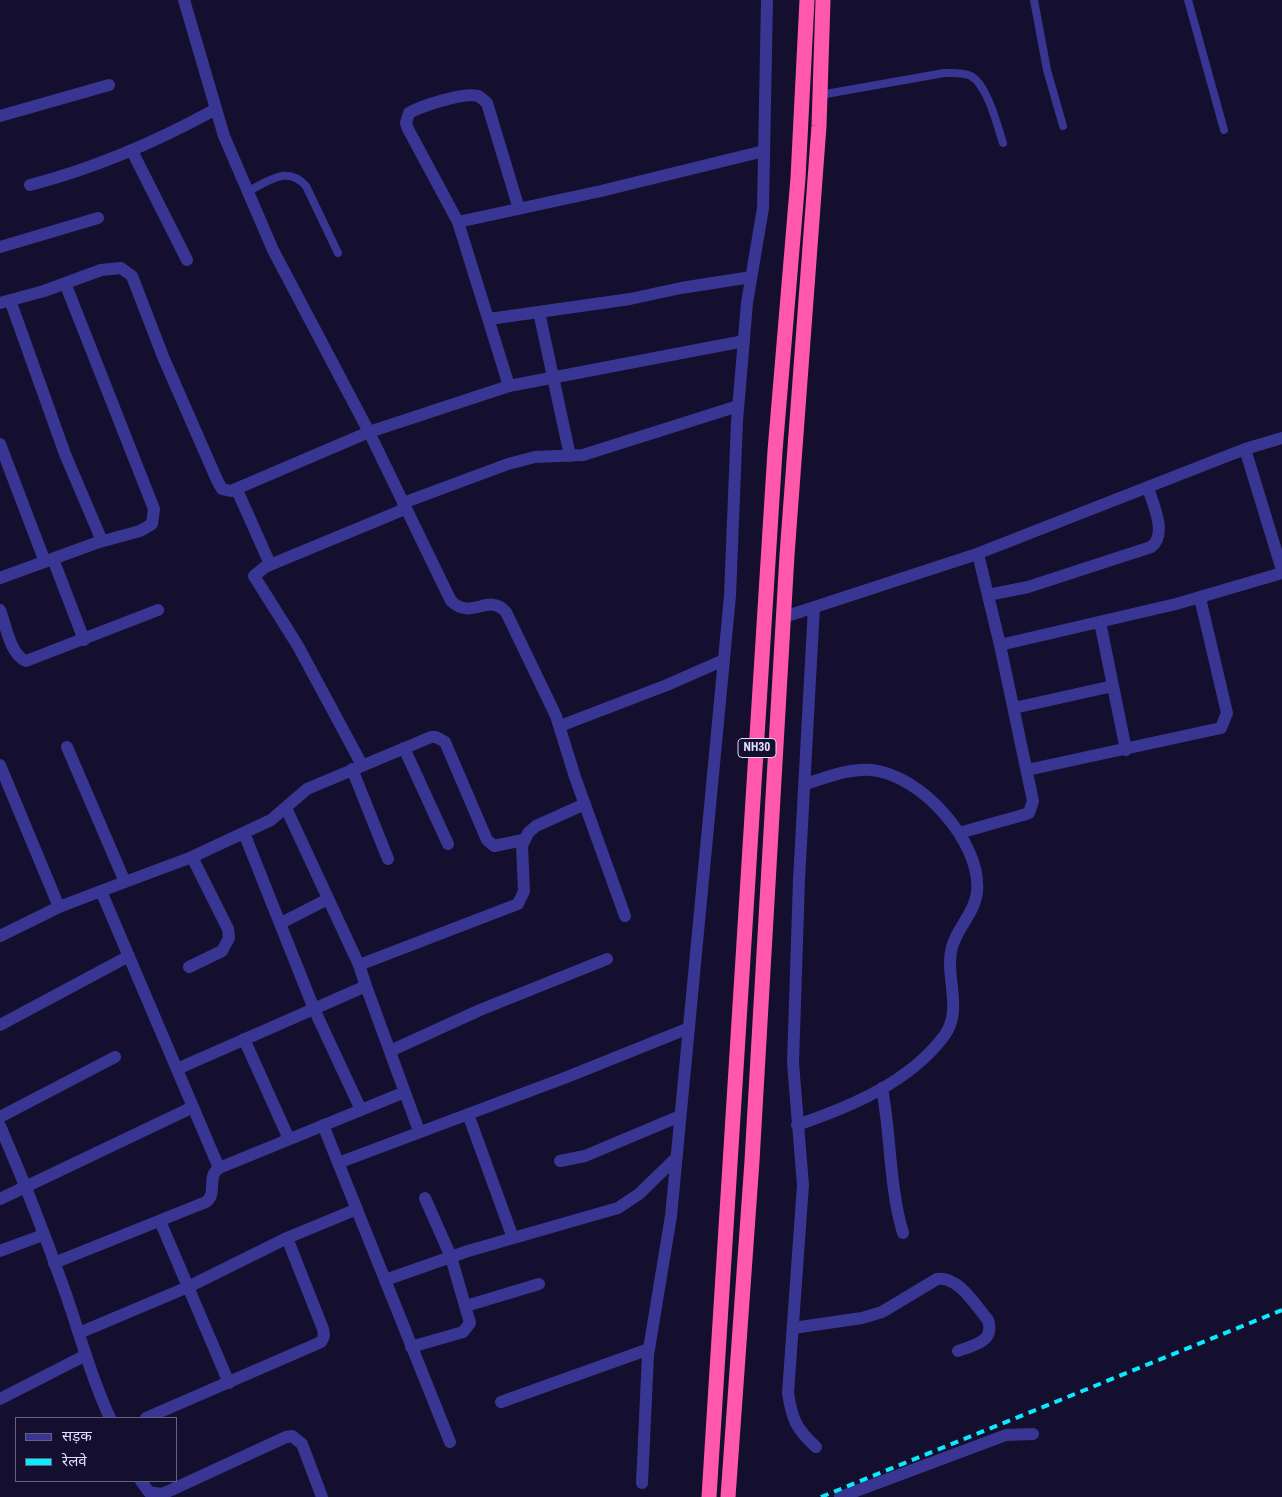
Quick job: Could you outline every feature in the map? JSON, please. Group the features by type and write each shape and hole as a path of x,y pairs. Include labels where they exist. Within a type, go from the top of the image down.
{"highway":[{"name":"NH30","path":"709,1497 775,451 798,178 807,0"},
{"name":"NH30","path":"728,1497 747,1204 752,1162 784,617 820,95 824,0"}],"street":[{"path":"184,0 224,136 273,250 369,432 451,601 456,606 469,610 491,603 496,604 506,612 560,726 585,804 625,916"},
{"path":"642,1483 644,1411 649,1350 671,1216 730,596 738,406 744,341 751,277 763,208 767,0"},
{"path":"0,116 109,85"},
{"path":"509,386 458,222 408,129 407,117 409,113 418,108 471,96 483,100 487,104 519,208"},
{"path":"30,185 64,176 132,151 216,109"},
{"path":"132,151 187,260"},
{"path":"458,222 627,185 764,151"},
{"path":"0,247 98,218"},
{"path":"102,542 5,302 101,270 121,268 132,276 164,359 217,480 222,488 231,491 369,432 509,386 613,368 744,341"},
{"path":"489,319 630,299 681,288 751,277"},
{"path":"0,578 147,528 152,524 154,509 65,283"},
{"path":"539,312 570,456"},
{"path":"388,859 356,767 298,646 256,582 255,573 270,564 404,506 508,464 535,457 570,456 598,451 664,428 738,406"},
{"path":"784,617 978,554 1245,449 1282,438"},
{"path":"0,444 84,640"},
{"path":"1000,645 1200,598 1282,571 1245,449"},
{"path":"988,595 1028,587 1152,547 1158,540 1159,526 1148,488"},
{"path":"237,490 270,564"},
{"path":"959,833 1029,813 1033,801 1000,645 978,554"},
{"path":"1027,770 1216,731 1224,724 1227,713 1200,598"},
{"path":"814,607 794,1063 797,1125 803,1185 788,1393 792,1418 805,1437 816,1447"},
{"path":"0,610 15,650 21,659 26,661 158,610"},
{"path":"1100,622 1126,750"},
{"path":"560,726 667,685 724,660"},
{"path":"1014,708 1113,686"},
{"path":"0,936 59,907 192,857 244,833 271,820 307,789 431,737 440,738 445,742 487,840 494,846 523,840"},
{"path":"67,747 125,882"},
{"path":"404,748 448,844"},
{"path":"0,765 59,907"},
{"path":"797,1125 855,1104 882,1088 933,1049 949,1028 952,1012 952,947 977,893 975,870 969,849 959,833 921,791 904,780 872,770 860,770 805,784"},
{"path":"359,965 518,904 524,891 523,840 536,826 585,804"},
{"path":"286,808 359,965 419,1131"},
{"path":"244,833 314,1009 361,1110"},
{"path":"189,967 222,951 229,938 228,930 192,857"},
{"path":"101,891 219,1168"},
{"path":"281,923 328,899"},
{"path":"0,1025 129,956"},
{"path":"390,1051 480,1010 607,959"},
{"path":"177,1069 366,986"},
{"path":"338,1163 567,1077 689,1028"},
{"path":"244,1040 289,1139"},
{"path":"0,1117 115,1057"},
{"path":"882,1088 889,1133 894,1194 903,1233"},
{"path":"54,1262 209,1200 212,1177 219,1168 405,1092"},
{"path":"0,1199 193,1107"},
{"path":"468,1114 512,1238"},
{"path":"560,1161 585,1156 680,1116"},
{"path":"0,1126 26,1186 110,1417"},
{"path":"323,1126 450,1442"},
{"path":"385,1280 451,1257 628,1203 677,1157"},
{"path":"411,1348 463,1332 470,1322 451,1257 425,1198"},
{"path":"79,1333 188,1287 287,1238 356,1209"},
{"path":"160,1221 229,1383"},
{"path":"0,1251 43,1235"},
{"path":"148,1417 321,1342 324,1336 323,1328 287,1238"},
{"path":"793,1328 862,1318 882,1312 937,1279 944,1278 954,1283 988,1320 990,1326 990,1332 983,1342 958,1351"},
{"path":"466,1306 539,1284"},
{"path":"501,1402 649,1350"},
{"path":"0,1399 86,1355"},
{"path":"840,1497 1006,1435 1033,1434"},
{"path":"142,1482 145,1489 154,1494 183,1491 286,1437 292,1436 302,1444 322,1497"}],"lane":[{"path":"1034,0 1042,46 1063,126"},
{"path":"1188,0 1224,130"},
{"path":"820,95 944,73 960,72 979,82 985,91 1003,143"},
{"path":"248,191 286,175 299,178 306,186 338,254"}],"railway":[{"path":"821,1497 1282,1310"}]}
